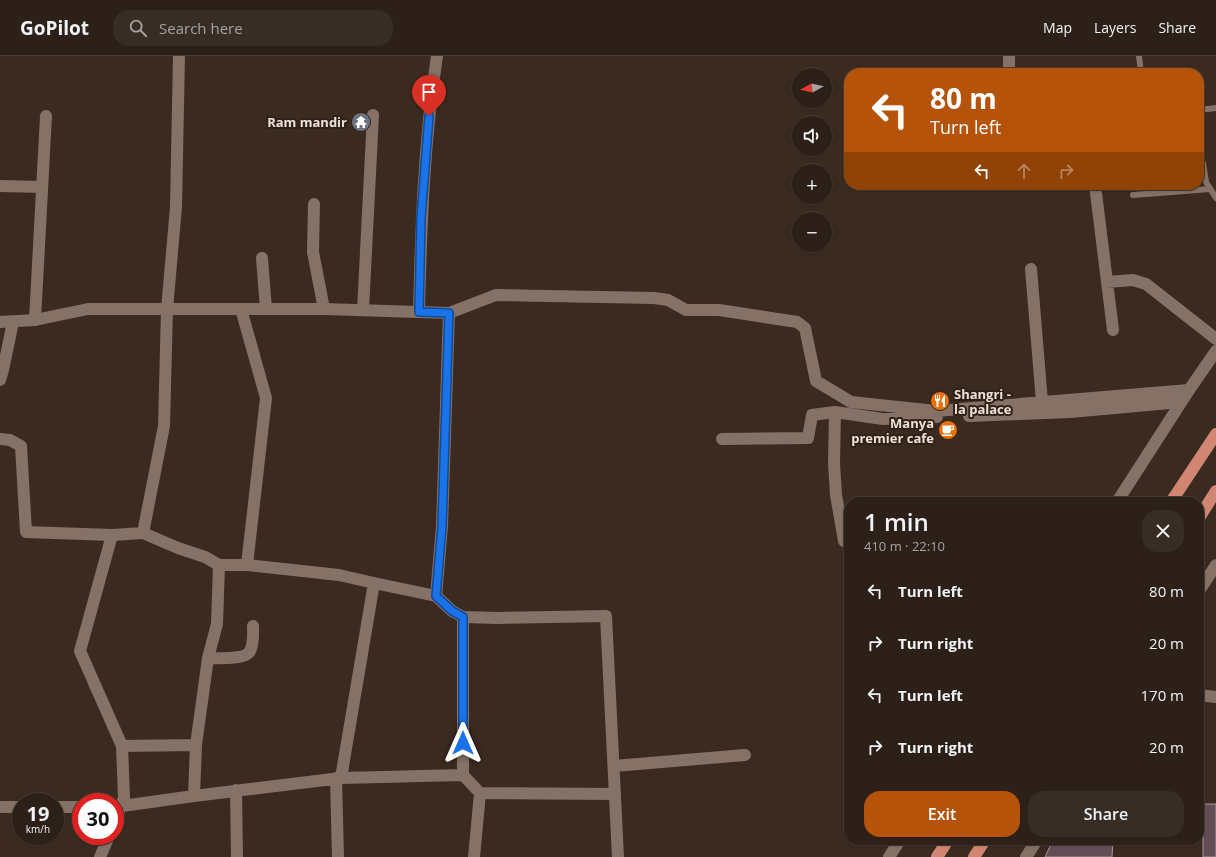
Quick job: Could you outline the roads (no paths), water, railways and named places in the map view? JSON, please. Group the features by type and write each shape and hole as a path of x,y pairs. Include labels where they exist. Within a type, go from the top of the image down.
{"highway":[{"path":"1174,497 1216,434"},
{"path":"1204,510 1216,491"},
{"path":"937,857 945,845"},
{"path":"974,857 981,845"}],"street":[{"path":"144,533 164,426 167,309 176,208 179,56"},
{"path":"419,312 421,218 430,102 437,56"},
{"path":"1009,56 1009,68"},
{"path":"363,310 373,115"},
{"path":"34,320 46,116"},
{"path":"0,186 42,187"},
{"path":"1096,190 1113,330"},
{"path":"314,204 314,252 324,309"},
{"path":"262,258 266,308"},
{"path":"1031,269 1042,402"},
{"path":"1107,282 1133,280 1146,284 1216,339"},
{"path":"0,322 34,320 88,309 266,308 449,313 496,295 654,298 668,300 686,310 719,310 797,322 806,328 816,381 851,402 936,411 1189,390"},
{"path":"241,309 266,398 247,565"},
{"path":"436,596 442,526 449,313"},
{"path":"0,380 13,322"},
{"path":"1120,497 1181,402 1216,351"},
{"path":"722,439 808,438 812,415 835,412 883,419 1070,412 1181,402"},
{"path":"835,412 834,463 836,495 844,541"},
{"path":"0,439 10,440 21,446 26,532 112,535 144,533 178,548 205,557 220,565 247,565 339,574 436,596 452,611 463,617 497,618 606,616 618,857"},
{"path":"112,535 80,652 122,746 124,793"},
{"path":"194,796 196,745 208,658 217,624 220,565"},
{"path":"1204,583 1216,565"},
{"path":"338,857 339,778 374,583"},
{"path":"463,617 463,775 480,793 615,794"},
{"path":"208,658 241,657 248,654 251,650 254,626"},
{"path":"1204,696 1216,697"},
{"path":"122,746 196,745"},
{"path":"614,766 745,755"},
{"path":"124,806 236,790 339,778 463,775"},
{"path":"236,790 237,857"},
{"path":"474,857 480,793"},
{"path":"0,807 12,807"},
{"path":"100,857 105,845"},
{"path":"889,857 897,845"},
{"path":"1026,857 1034,845"}],"lane":[{"path":"1139,56 1140,68"},
{"path":"1204,109 1216,108"},
{"path":"1204,169 1206,182 1215,194 1216,198"},
{"path":"1204,189 1210,189"},
{"path":"1134,195 1197,190"}],"place":[{"name":"Ram mandir","path":"361,122"},
{"name":"Shangri - la palace","path":"940,401"},
{"name":"Manya premier cafe","path":"948,430"}]}
